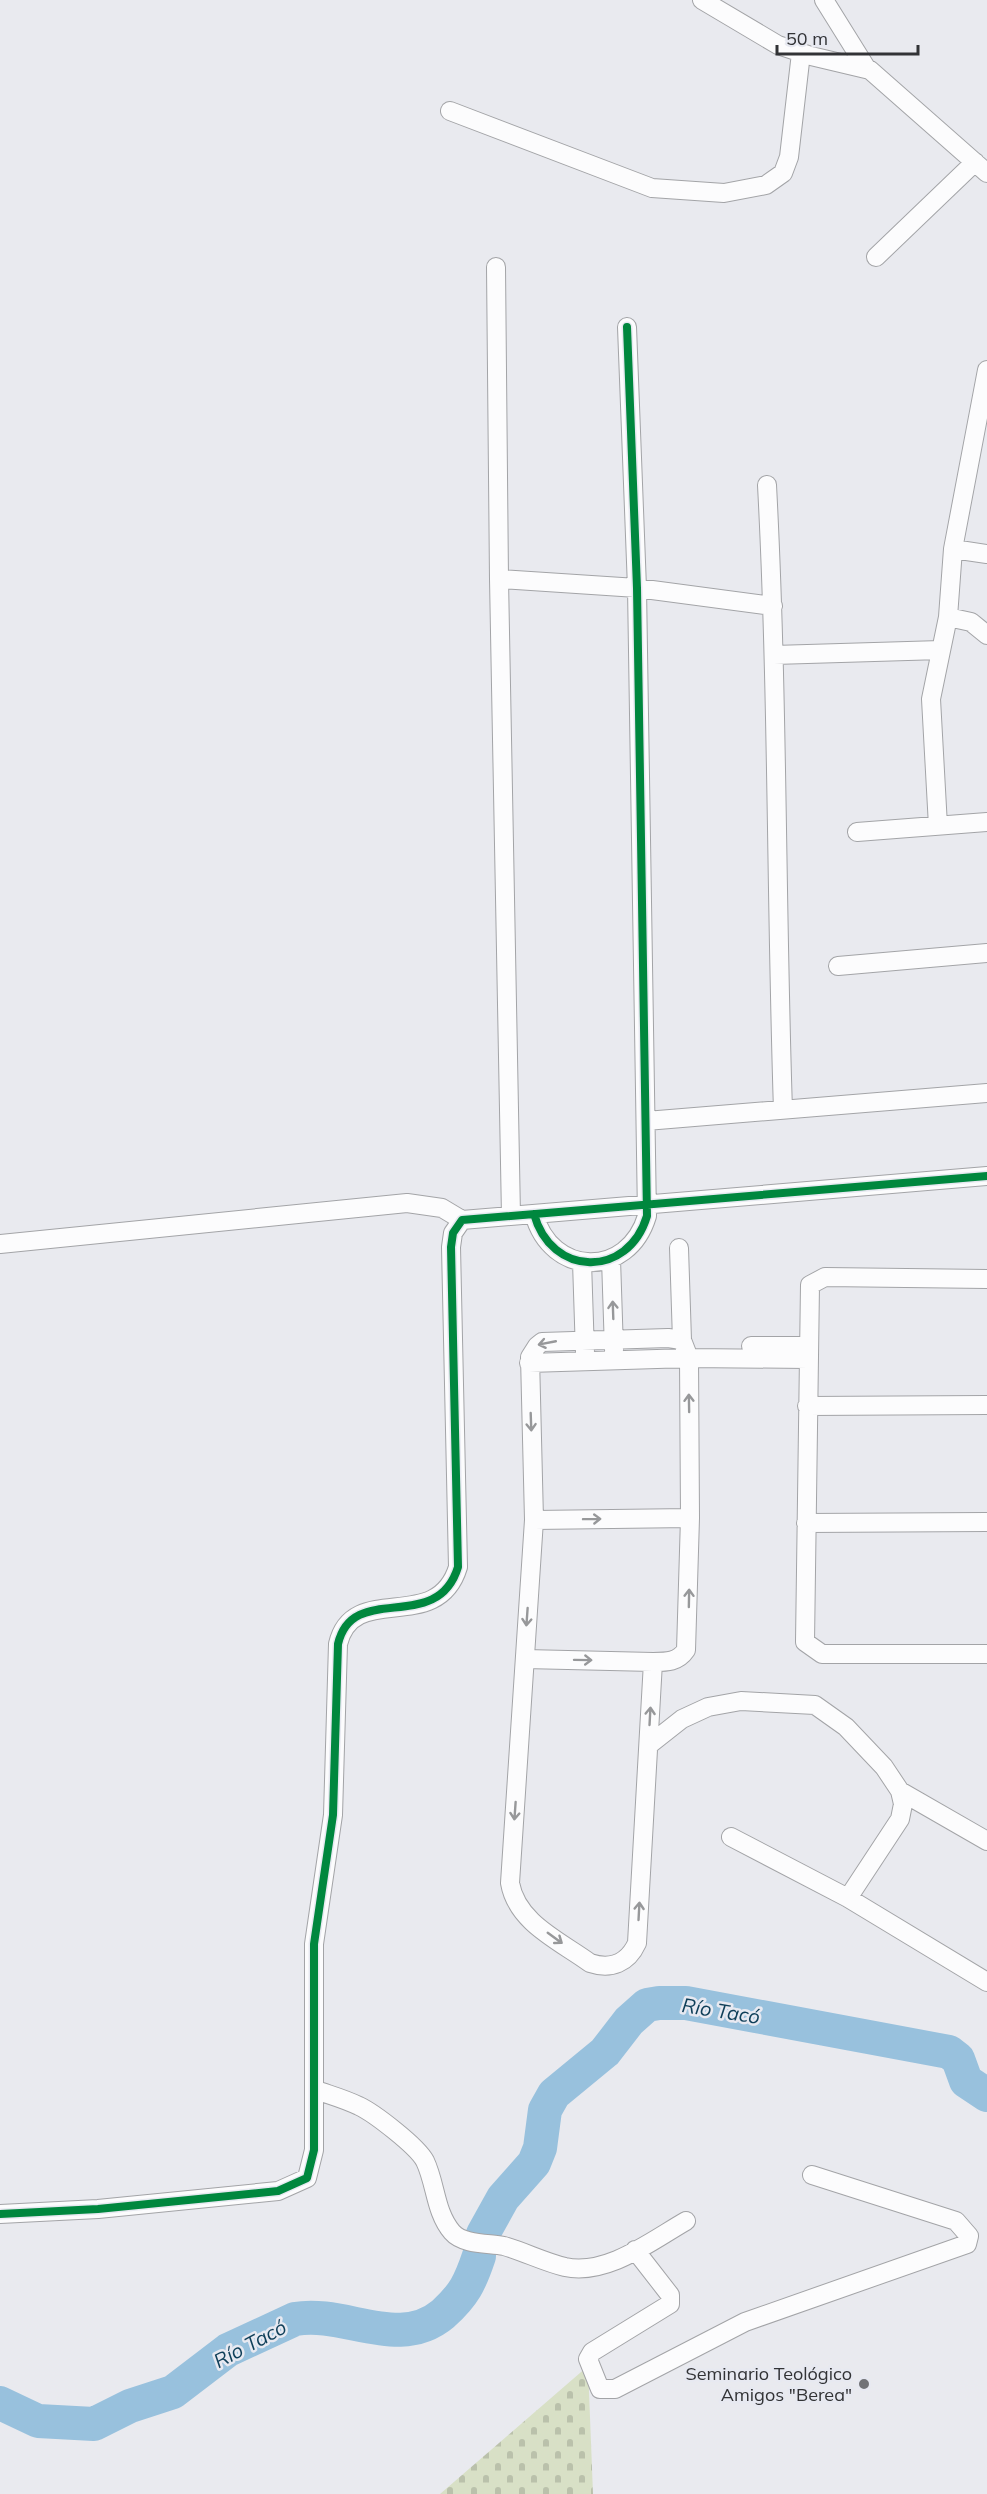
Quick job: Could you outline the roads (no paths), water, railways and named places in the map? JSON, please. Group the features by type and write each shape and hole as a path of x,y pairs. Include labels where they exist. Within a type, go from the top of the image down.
{"street":[{"path":"702,0 770,41 801,53 867,69"},
{"path":"824,0 867,69 981,167 876,257"},
{"path":"450,111 651,188 724,193 766,185 783,172 789,157 801,53"},
{"path":"496,267 499,579 511,1216"},
{"path":"534,1214 541,1233 554,1249 562,1255 582,1262 611,1259 630,1246 638,1238 647,1216 637,588 627,327"},
{"path":"938,826 931,699 948,617 953,549 987,370"},
{"path":"767,485 773,606 777,941 783,1110"},
{"path":"953,549 987,554"},
{"path":"499,579 637,588 773,606"},
{"path":"948,617 971,622 987,635"},
{"path":"774,655 941,650"},
{"path":"857,832 987,822"},
{"path":"838,966 987,953"},
{"path":"646,1121 987,1093"},
{"path":"0,1244 407,1203 442,1208 462,1220 987,1176"},
{"path":"0,2214 98,2209 278,2191 307,2178 314,2150 316,2090 314,1944 333,1815 340,1636 349,1621 363,1613 420,1604 437,1598 450,1586 458,1567 451,1247 453,1233 462,1220"},
{"path":"525,1659 670,1662 682,1655 688,1644 690,1518 685,1348 679,1248"},
{"path":"611,1259 615,1360"},
{"path":"582,1262 585,1361"},
{"path":"987,1279 825,1277 810,1285 805,1642 822,1654 987,1654"},
{"path":"653,1662 638,1943 628,1958 621,1963 597,1965 590,1963 525,1917 519,1908 510,1883 534,1520 529,1364 532,1351 542,1342 668,1338 685,1348"},
{"path":"529,1364 615,1360 685,1348 808,1352"},
{"path":"807,1406 987,1405"},
{"path":"534,1520 690,1518"},
{"path":"806,1523 987,1522"},
{"path":"649,1745 682,1719 708,1707 741,1701 815,1705 846,1727 884,1767 900,1791 903,1804 900,1819 848,1898"},
{"path":"900,1791 987,1841"},
{"path":"731,1837 848,1898 987,1982"},
{"path":"316,2090 360,2106 414,2145 424,2159 444,2222 455,2235 466,2240 504,2246 564,2267 581,2269 598,2267 635,2250 686,2221"},
{"path":"635,2250 670,2295 670,2304 592,2352 588,2359 600,2389 615,2389 745,2322 967,2244 969,2236 956,2221 812,2175"}],"waterway":[{"name":"Río Tacó","path":"483,2234 503,2198 534,2163 540,2148 545,2110 554,2094 605,2052 629,2021 647,2005 686,2003 949,2052 958,2059 966,2081 987,2095"},
{"name":"Río Tacó","path":"0,2403 38,2421 94,2424 130,2406 173,2392 228,2350 295,2319 314,2318 390,2329 408,2329 426,2324 443,2314 456,2301 469,2281 479,2256"}],"place":[{"name":"Seminario Teológico Amigos \"Berea\"","path":"864,2384"}]}
